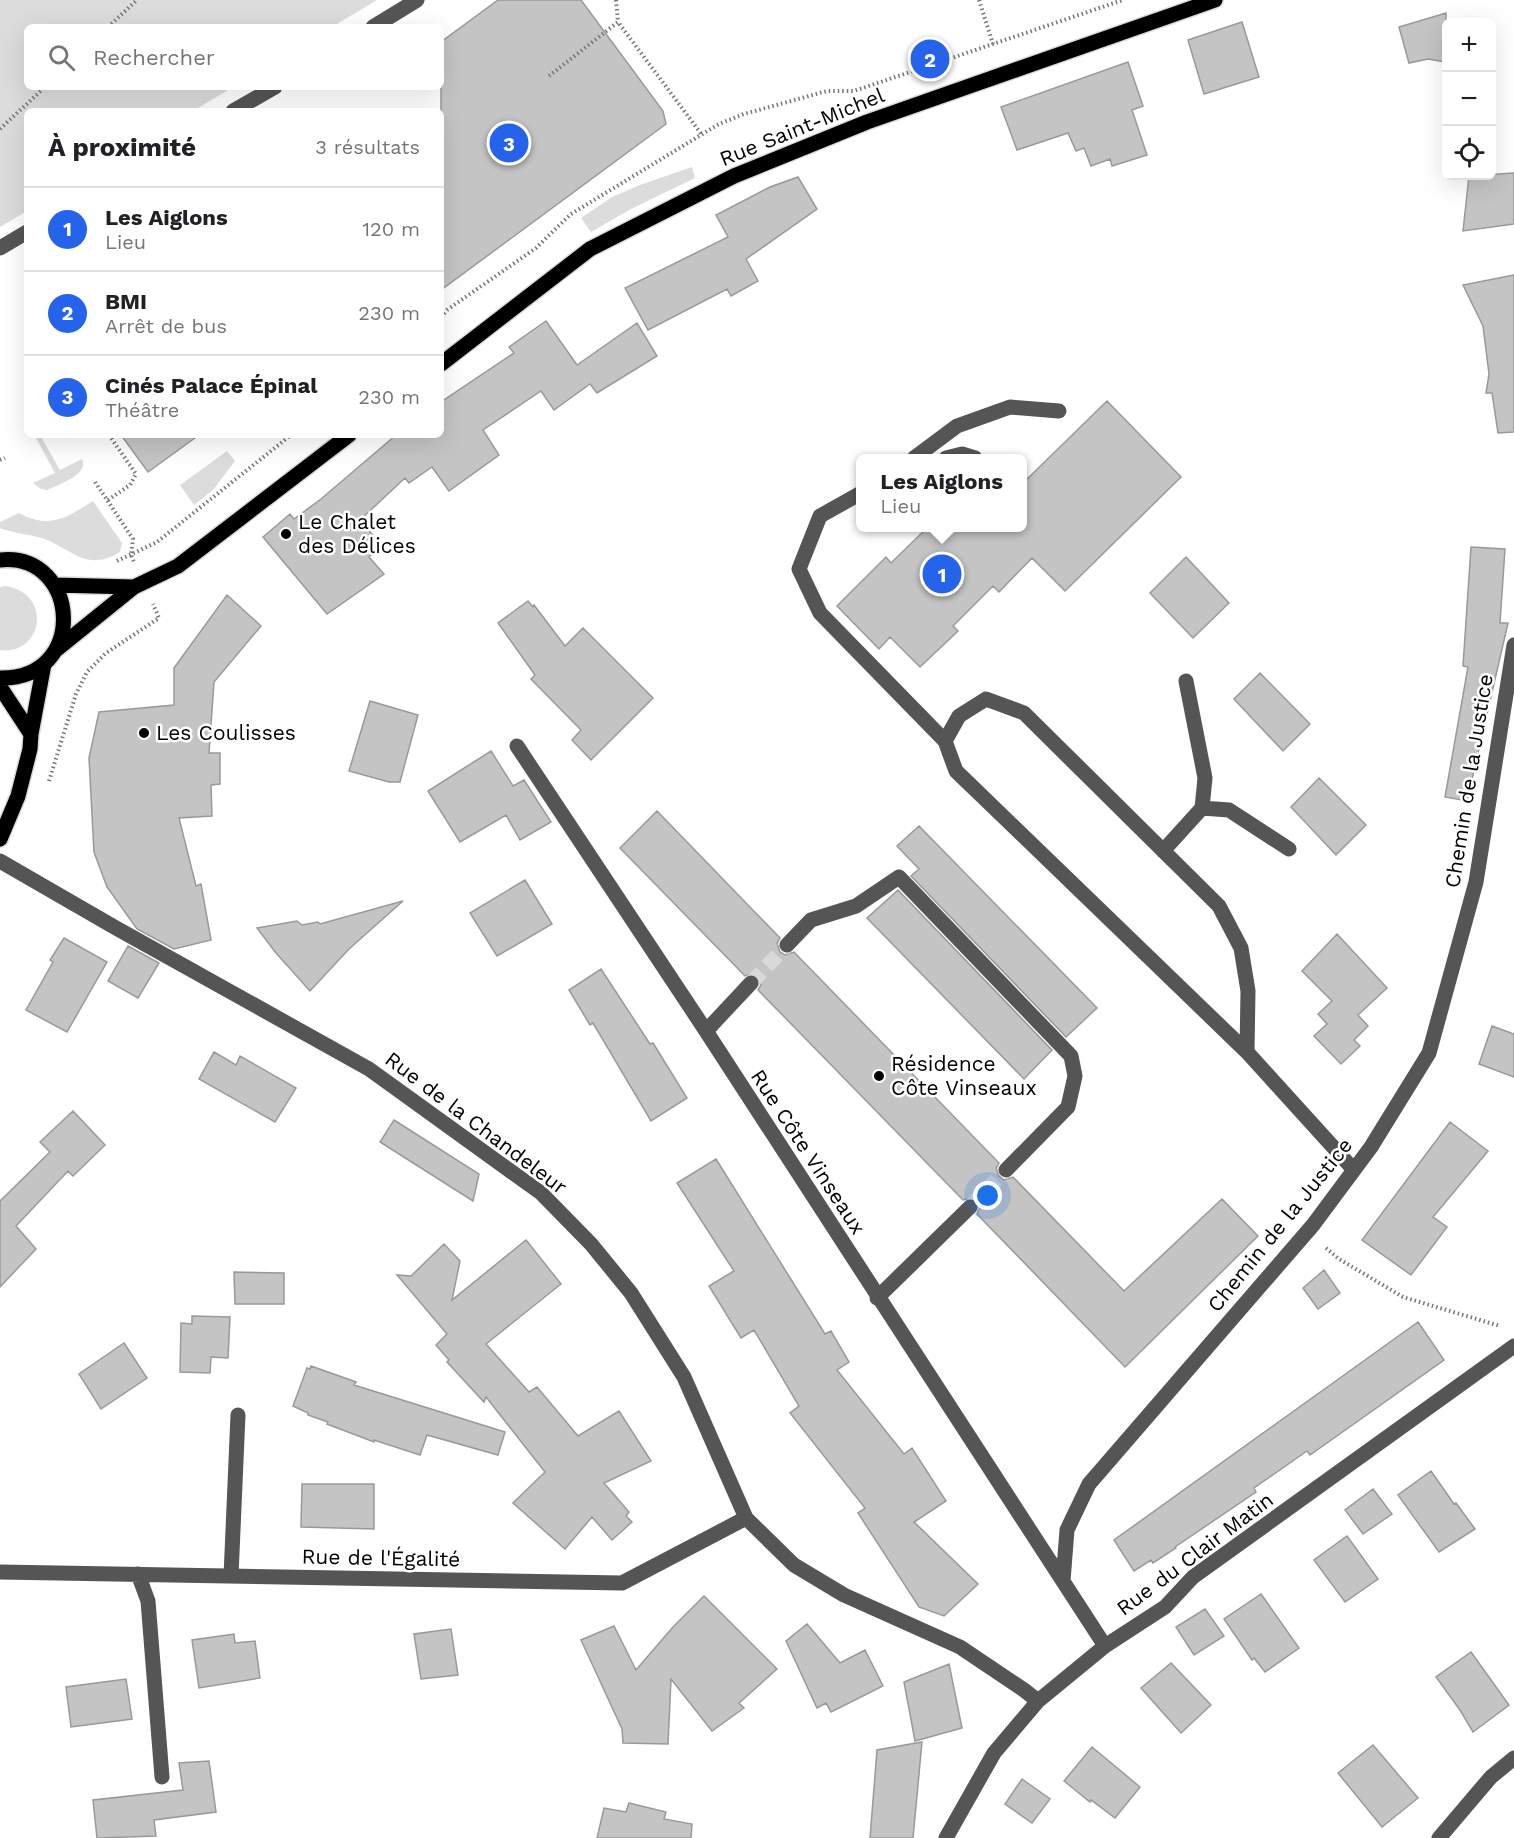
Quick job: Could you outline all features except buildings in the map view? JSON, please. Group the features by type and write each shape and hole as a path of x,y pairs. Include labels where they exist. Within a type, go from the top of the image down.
{"main road":[{"name":"Rue Saint-Michel","path":"444,362 590,249 734,176 867,122 1215,0"},
{"path":"0,678 12,678 29,673 44,664 56,650 139,585 178,566 345,438"},
{"path":"0,560 22,562 38,570 54,585 62,603 64,627 56,650"},
{"path":"54,585 139,585"},
{"path":"0,839 18,796 30,749 44,664"},
{"path":"0,687 31,734"}],"street":[{"path":"378,24 417,0"},
{"path":"238,108 269,90"},
{"path":"0,248 24,234"},
{"path":"921,454 957,426 1010,407 1059,411"},
{"path":"856,496 820,516 799,569 820,613 945,741 956,771 1247,1052 1354,1170"},
{"name":"Chemin de la Justice","path":"1063,1581 1067,1530 1089,1484 1307,1232 1371,1147 1429,1053 1476,882 1514,645"},
{"path":"1163,851 1202,808 1205,778 1186,681"},
{"path":"945,741 958,717 986,699 1024,713 1219,906 1241,948 1248,991 1247,1052"},
{"name":"Rue Côte Vinseaux","path":"517,746 706,1031 877,1298 1063,1581"},
{"path":"1202,808 1229,810 1289,849"},
{"name":"Rue de la Chandeleur","path":"0,861 369,1069 541,1193 591,1244 632,1293 684,1377 746,1518 794,1565 844,1595 960,1647 1038,1701"},
{"path":"787,945 811,920 856,906 899,877 1071,1056 1075,1076 1068,1107 1006,1170"},
{"path":"706,1031 751,983"},
{"path":"877,1298 970,1207"},
{"name":"Rue du Clair Matin","path":"946,1838 994,1753 1038,1701 1105,1646 1165,1607 1193,1577 1514,1346"},
{"path":"231,1576 238,1415"},
{"name":"Rue de l'Égalité","path":"0,1572 622,1583 746,1518"},
{"path":"138,1574 148,1601 162,1777"},
{"path":"1063,1581 1105,1646"},
{"path":"1439,1838 1491,1777 1514,1758"}],"path":[{"path":"111,24 137,0"},
{"path":"616,0 618,22 702,135"},
{"path":"979,0 993,44"},
{"path":"549,76 618,22"},
{"path":"0,129 42,90"},
{"path":"108,500 130,485 136,474 111,438"},
{"path":"110,564 156,542 287,438"},
{"path":"49,783 76,694 87,672 106,653 159,618 139,585 131,555 133,539 95,482"},
{"path":"1307,1232 1339,1259 1403,1297 1503,1327"}],"shaded area":[{"path":"0,0 377,0 337,24 24,24 24,90 228,90 198,108 24,108 24,213 0,227"},
{"path":"692,167 695,178 631,209 591,232 581,218 612,197"},
{"path":"36,438 42,438 60,470 82,459 81,470 72,478 47,490 33,483 55,473"},
{"path":"227,451 235,461 213,490 194,505 180,485"},
{"path":"93,501 122,543 120,552 108,558 98,560 79,557 42,538 0,528 0,522 19,513 40,521 49,521 75,512"},
{"path":"5,586 21,591 31,600 36,611 37,623 33,634 25,644 14,649 0,650 0,587"}],"tunnel":[{"path":"751,983 787,945"},
{"path":"970,1207 1006,1170"}],"place":[{"name":"BMI","path":"930,59"},
{"name":"Cinés Palace Épinal","path":"509,143"},
{"name":"Le Chalet des Délices","path":"286,534"},
{"name":"Les Aiglons","path":"942,574"},
{"name":"Les Coulisses","path":"144,733"},
{"name":"Résidence Côte Vinseaux","path":"879,1076"}]}
